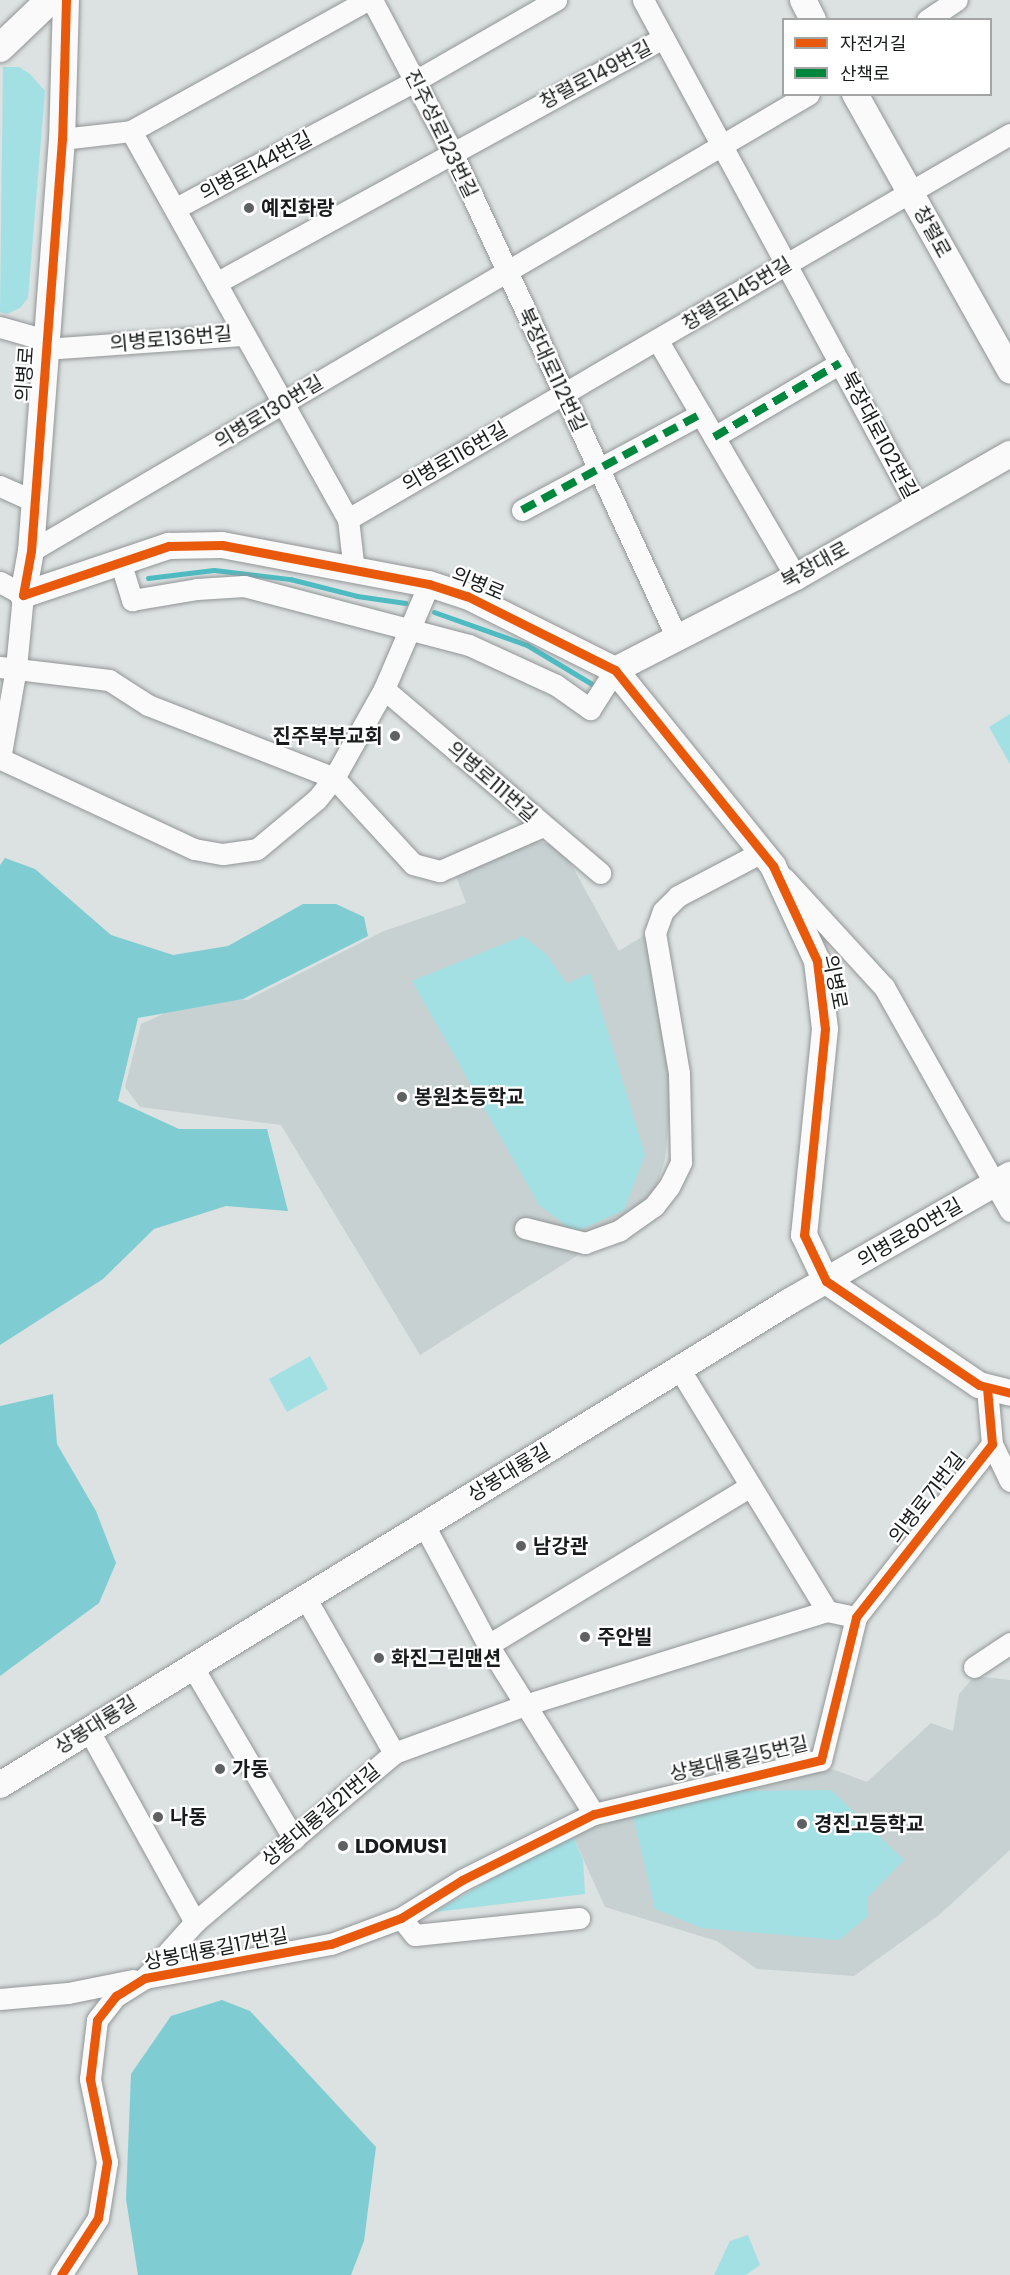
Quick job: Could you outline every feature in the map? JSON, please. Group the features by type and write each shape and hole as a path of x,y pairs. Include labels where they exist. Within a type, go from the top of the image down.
{"main road":[{"path":"0,48 50,0"}],"street":[{"name":"의병로","path":"66,0 62,138 31,551 23,595 169,546 222,545 429,584 467,596 615,670 767,860 884,987 940,1085 1002,1180"},
{"path":"62,138 130,131 367,0"},
{"name":"진주성로123번길","path":"372,0 452,152 506,271"},
{"name":"의병로144번길","path":"130,131 176,208 416,81 556,0"},
{"path":"644,0 663,38"},
{"path":"803,0 812,18"},
{"name":"창렬로149번길","path":"452,152 663,38 722,146"},
{"path":"506,271 806,96"},
{"name":"창렬로","path":"856,96 1010,370"},
{"name":"창렬로145번길","path":"563,394 658,341 1010,134"},
{"name":"북장대로102번길","path":"722,146 918,508"},
{"path":"216,283 452,152"},
{"name":"의병로136번길","path":"45,344 242,334 176,208"},
{"name":"북장대로112번길","path":"506,271 677,638"},
{"name":"의병로130번길","path":"31,551 506,271"},
{"name":"의병로","path":"0,327 45,344"},
{"path":"242,334 348,519 354,571"},
{"path":"658,341 796,577"},
{"name":"북장대로102번길","path":"714,437 840,363"},
{"name":"의병로116번길","path":"348,519 563,394"},
{"path":"522,510 701,414"},
{"name":"북장대로","path":"615,670 796,577 1010,454"},
{"path":"0,486 34,501"},
{"path":"121,564 132,600 197,589 244,586 410,629 508,660 556,685 590,709 615,670"},
{"path":"0,582 23,595 8,668 1,759 194,849 223,854 257,849 318,799 334,778 384,689 429,584"},
{"name":"의병로111번길","path":"8,668 109,680 148,705 334,778 413,864 440,871 543,826 384,689"},
{"path":"543,826 600,873"},
{"name":"의병로","path":"767,860 816,962 825,1029 804,1235 826,1281"},
{"path":"525,1228 585,1243 620,1230 654,1206 669,1187 681,1162 680,1073 655,933 663,911 678,896 767,860"},
{"path":"1002,1180 1010,1211"},
{"name":"의병로80번길","path":"826,1281 1002,1180"},
{"path":"826,1281 999,1390"},
{"name":"상봉대룡길","path":"0,1785 88,1729 826,1281"},
{"path":"680,1370 827,1611"},
{"name":"의병로71번길","path":"856,1617 992,1444 999,1390"},
{"name":"의병로71번길","path":"992,1444 1010,1481"},
{"path":"488,1646 752,1486"},
{"path":"424,1525 488,1646 528,1704 594,1814"},
{"name":"상봉대룡길21번길","path":"145,1978 195,1922 394,1753 305,1597"},
{"path":"394,1753 528,1704 827,1611 856,1617"},
{"name":"상봉대룡길5번길","path":"594,1814 821,1760 856,1617"},
{"path":"974,1667 1010,1643"},
{"path":"192,1666 294,1839"},
{"path":"88,1729 195,1922"},
{"name":"상봉대룡길17번길","path":"61,2275 98,2218 107,2162 90,2079 97,2020 116,1996 145,1978 331,1944 401,1918 462,1880 594,1814"},
{"path":"401,1918 415,1935 579,1918"},
{"path":"0,1999 68,1993 145,1978"}],"shaded area":[{"path":"3,67 19,67 30,74 45,91 28,298 20,308 7,314 0,312"},
{"path":"1010,714 1010,764 989,727"},
{"name":"봉원초등학교","path":"533,841 561,846 619,951 648,933 673,1080 665,1159 653,1198 575,1257 420,1355 281,1125 140,1107 125,1087 141,1024 203,996 247,1000 384,931 466,903 456,876"},
{"path":"5,858 35,869 111,935 173,955 228,946 303,904 336,904 364,917 368,936 243,999 138,1018 118,1101 179,1129 267,1129 288,1211 226,1206 154,1229 103,1279 0,1345 0,865"},
{"path":"523,936 546,954 567,984 590,973 645,1155 624,1210 575,1232 539,1205 412,981"},
{"path":"310,1356 328,1389 287,1412 269,1379"},
{"path":"53,1394 57,1444 96,1511 116,1563 99,1603 0,1676 0,1406"},
{"name":"경진고등학교","path":"975,1676 1010,1680 1010,1850 939,1915 854,1976 757,1969 717,1941 605,1907 571,1832 701,1792 832,1769 867,1782 931,1723 953,1731 959,1694"},
{"path":"831,1790 904,1860 867,1898 867,1917 839,1940 702,1928 655,1909 633,1815 725,1791"},
{"path":"571,1832 583,1860 585,1894 435,1912"},
{"path":"222,2000 250,2011 376,2147 364,2241 351,2275 138,2275 126,2199 131,2074 171,2016"},
{"path":"748,2235 760,2265 746,2275 714,2275 730,2241"}],"waterway":[{"path":"148,578 214,570 290,579 357,596 405,603"},
{"path":"434,612 527,645 597,687"}],"marked path":[{"path":"714,437 840,363"},
{"path":"522,510 701,414"}],"cycle path":[{"path":"66,0 62,139 31,551 23,595 169,546 222,545 429,584 467,596 615,670 773,866 817,961 825,1029 804,1235 826,1281 979,1385 1010,1393"},
{"path":"61,2275 98,2218 107,2162 90,2079 97,2020 116,1996 145,1978 331,1944 401,1918 462,1880 594,1814 821,1760 856,1617 992,1444 987,1388"}],"place":[{"name":"예진화랑","path":"249,208"},
{"name":"진주북부교회","path":"395,736"},
{"name":"봉원초등학교","path":"402,1097"},
{"name":"남강관","path":"521,1546"},
{"name":"주안빌","path":"585,1637"},
{"name":"화진그린맨션","path":"379,1658"},
{"name":"가동","path":"220,1769"},
{"name":"나동","path":"158,1817"},
{"name":"경진고등학교","path":"802,1824"},
{"name":"LDOMUS1","path":"343,1846"}]}
